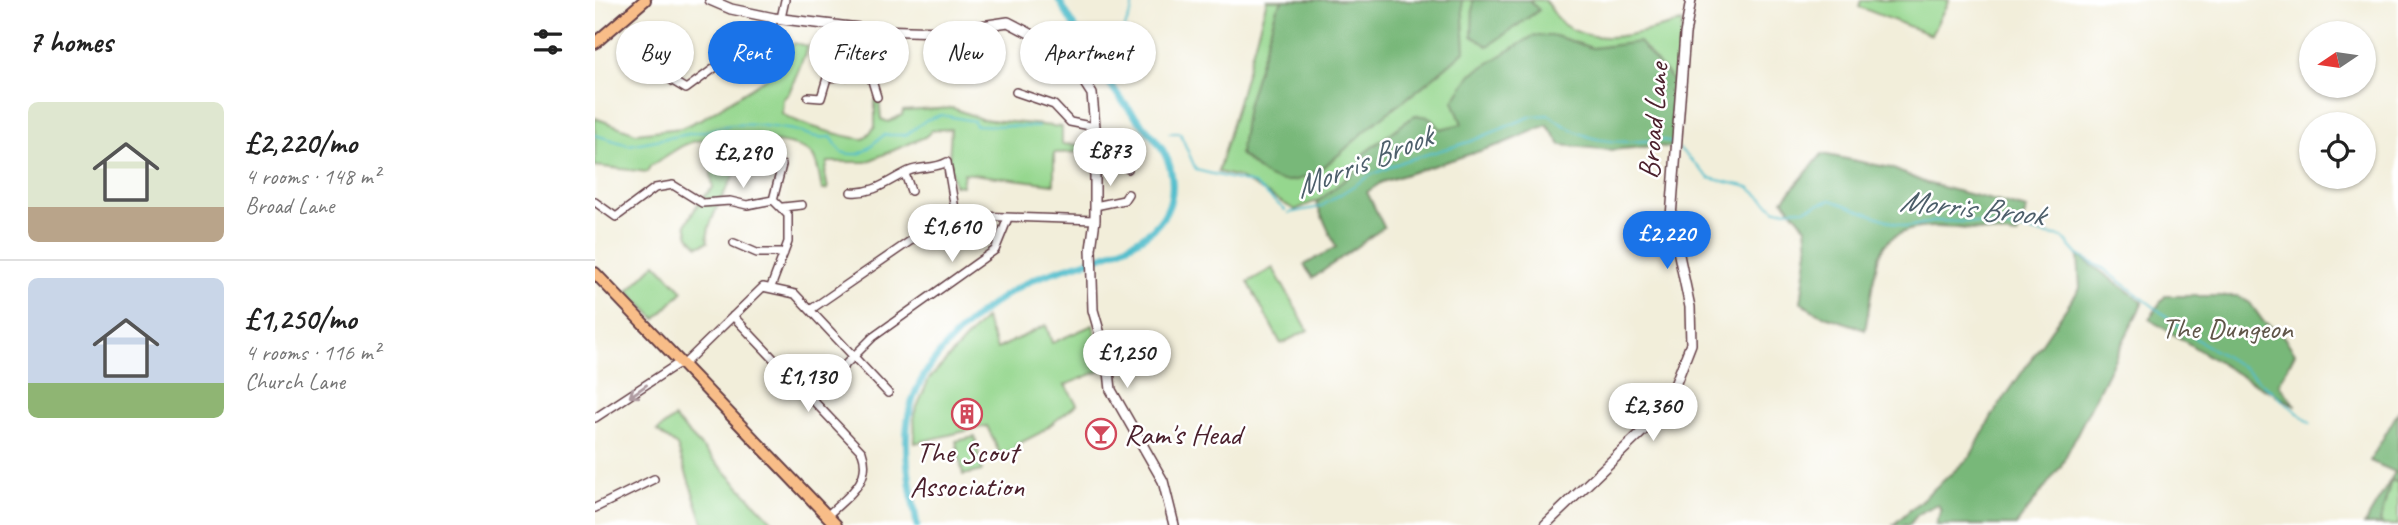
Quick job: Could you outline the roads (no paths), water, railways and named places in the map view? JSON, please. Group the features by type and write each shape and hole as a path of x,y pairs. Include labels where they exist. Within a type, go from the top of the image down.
{"main road":[{"path":"595,43 645,0"},
{"path":"595,273 836,525"}],"street":[{"path":"710,0 731,9 809,22"},
{"path":"694,83 731,56 761,43 769,35 785,0"},
{"name":"Broad Lane","path":"1545,525 1647,427 1675,385 1688,356 1692,320 1671,217 1686,26 1691,0"},
{"path":"909,31 940,32 1008,22 1021,26 1083,80 1092,94 1095,127 1095,220 1091,256 1093,310 1108,362 1111,390 1163,481 1174,525"},
{"path":"678,84 686,89 693,84"},
{"path":"808,97 821,98 825,84"},
{"path":"873,84 877,97"},
{"path":"1016,92 1054,104 1070,121 1095,127"},
{"path":"1095,157 1124,159 1128,169"},
{"path":"851,192 885,186 905,174 947,162 956,215"},
{"path":"773,200 782,165"},
{"path":"905,174 911,191"},
{"path":"595,202 616,217 655,188 673,185 702,203 730,201 747,205 773,200 783,207 788,215 788,242 771,287"},
{"path":"1095,206 1124,200 1128,194"},
{"path":"783,207 802,205"},
{"path":"810,310 948,215 1095,220"},
{"path":"813,398 873,337 995,250 1008,218"},
{"path":"734,243 757,253 784,253"},
{"path":"595,418 681,364 763,287 795,294 888,393"},
{"path":"733,316 859,445 865,458 865,473 861,484 827,516"},
{"path":"595,508 654,479"}],"waterway":[{"path":"917,525 908,467 907,423 917,389 941,352 975,318 1012,291 1030,281 1126,246 1148,233 1164,216 1172,195 1170,167 1162,149 1106,78 1059,0"},
{"path":"1128,21 1132,11 1132,0"},
{"name":"Morris Brook","path":"595,135 629,145 730,125 752,125 793,130 816,137 831,137 841,152 857,154 885,135 906,135 926,120 941,115 974,121 975,125 1038,127"},
{"name":"Morris Brook","path":"1289,213 1320,207 1371,175 1404,161 1469,142 1532,116 1549,115 1577,132 1604,140 1664,140 1673,144"},
{"name":"Morris Brook","path":"1169,133 1180,133 1196,170 1254,184 1285,210"},
{"name":"Morris Brook","path":"1680,149 1709,178 1749,187 1776,210 1805,209 1831,200 1906,227 1937,221 1968,222 2062,237 2078,255 2104,269 2199,341 2244,368 2310,423"}],"place":[{"name":"The Scout Association","path":"967,414"},
{"name":"Ram's Head","path":"1101,434"}],"park label":[{"name":"The Dungeon","path":"2227,328"}]}
